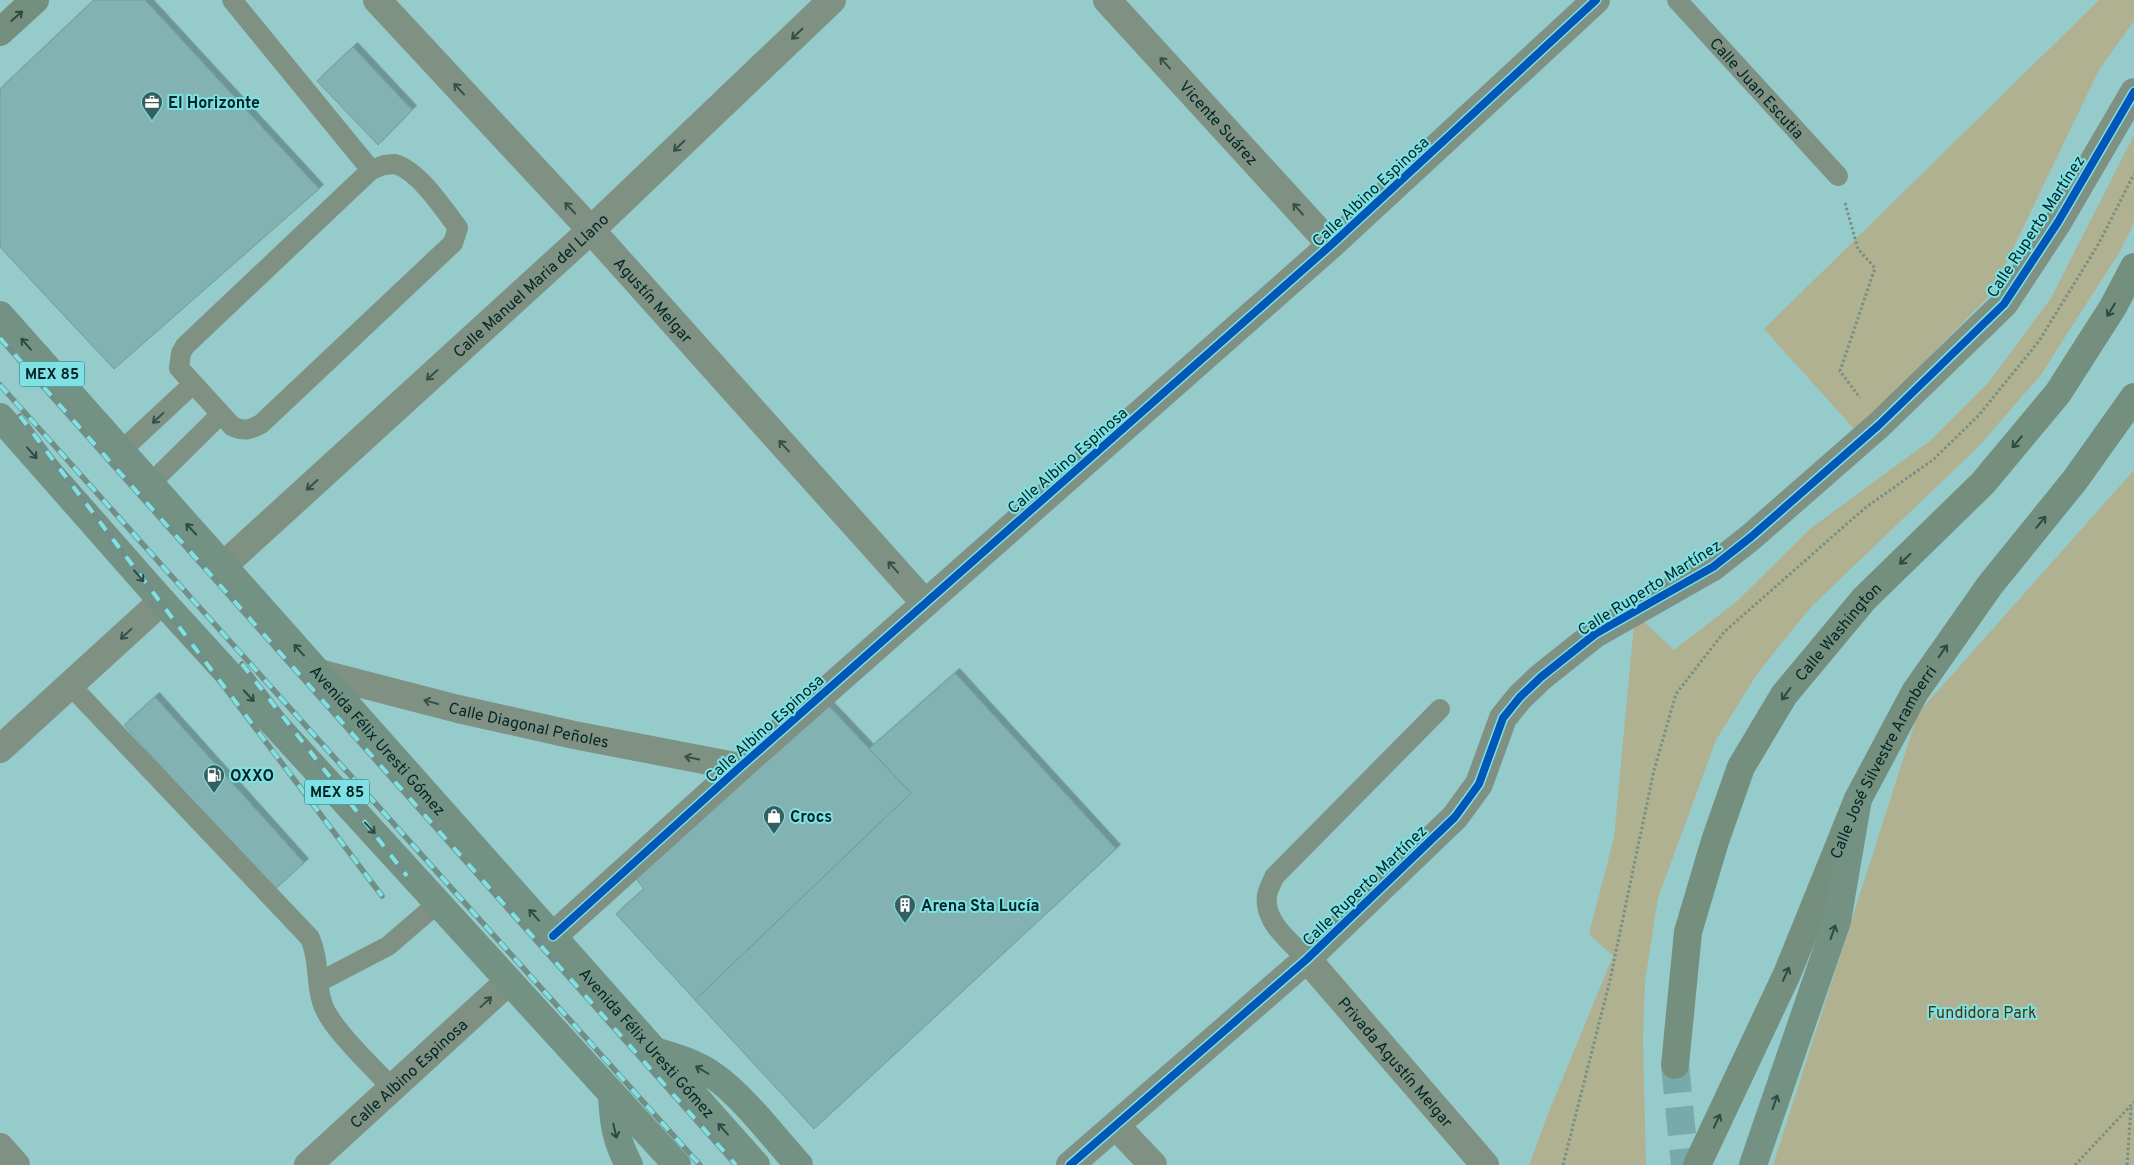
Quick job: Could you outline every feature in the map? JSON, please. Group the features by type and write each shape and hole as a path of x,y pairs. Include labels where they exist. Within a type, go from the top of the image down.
{"main road":[{"path":"0,32 35,0"},
{"name":"Calle Washington","path":"1675,1065 1688,932 1714,841 1741,767 1784,695 1864,600 1983,483 2058,393 2112,307 2134,267"},
{"name":"Avenida Félix Uresti Gómez","path":"0,315 756,1165"},
{"name":"Calle José Silvestre Aramberri","path":"1697,1165 1787,974 1858,799 1915,692 1990,585 2075,480 2134,397"},
{"name":"MEX 85","path":"0,417 162,601 677,1165"},
{"path":"1753,1165 1837,921 1858,799"},
{"path":"654,1051 686,1060 714,1076 741,1102 799,1165"},
{"path":"612,1094 618,1145 629,1165"}],"street":[{"name":"Agustín Melgar","path":"376,0 591,230 925,603"},
{"name":"Calle Manuel Maria del Llano","path":"224,565 591,230 832,0"},
{"name":"Vicente Suárez","path":"1107,0 1331,245"},
{"name":"Calle Albino Espinosa","path":"553,936 740,767 1331,245 1585,5"},
{"name":"Calle Ruperto Martínez","path":"1070,1165 1307,958 1455,817 1479,784 1503,718 1534,684 1595,634 1712,567 1879,425 2004,304 2058,222 2134,92"},
{"path":"0,749 162,601"},
{"name":"Calle Diagonal Peñoles","path":"319,673 458,709 574,735 740,767"},
{"name":"Privada Agustín Melgar","path":"1307,958 1484,1165"},
{"name":"Calle Albino Espinosa","path":"308,1165 509,981"},
{"path":"1116,1126 1153,1165"},
{"path":"0,1147 16,1165"}],"lane":[{"path":"232,0 371,170"},
{"name":"Calle Juan Escutia","path":"1677,0 1838,176"},
{"path":"395,164 413,174 458,228 453,243 261,424 249,430 241,431 220,415 179,368 181,353 185,346 371,170 384,165 395,164"},
{"path":"120,452 193,384"},
{"path":"150,484 220,415"},
{"path":"70,686 310,938 318,962 322,1003 331,1020 392,1088"},
{"path":"1307,958 1277,928 1268,912 1267,896 1274,877 1440,709"},
{"path":"319,982 388,946 438,903"}],"path":[{"path":"1838,176 1858,249 1875,268 1840,371 1879,425"},
{"path":"2075,1165 2134,1102"},
{"path":"2127,1165 2131,1107"}],"green space":[{"path":"2099,0 2134,0 2134,21 2099,70 1991,294 1856,431 1764,329"},
{"path":"2134,135 2134,223 2119,253 2040,376 1978,447 1810,608 1757,674 1716,740 1658,898 1645,981 1643,1040 1646,1165 1529,1165 1613,956 1589,934 1614,837 1635,613 1674,650 1736,602 1811,528 1931,440 1989,382 2051,298"},
{"name":"Fundidora Park","path":"2134,470 2134,1165 1773,1165 1918,713"}],"building":[{"path":"94,0 145,0 319,189 114,369 0,247 0,89"},
{"path":"353,47 412,110 378,145 317,81"},
{"name":"Arena Sta Lucía","path":"955,673 1116,849 814,1129 695,1000 911,793 869,749"},
{"name":"OXXO","path":"155,697 304,863 273,891 124,725"},
{"name":"Crocs","path":"825,702 911,793 695,1000 616,914 644,889 634,876"}],"tunnel":[{"path":"1675,1065 1685,1165"}],"railway":[{"path":"0,338 736,1165"},
{"path":"0,385 700,1165"},
{"path":"20,416 382,896"},
{"path":"242,664 407,876"}],"cycle path":[{"path":"553,936 740,767 1331,245 1596,0"},
{"path":"1070,1165 1307,959 1455,817 1479,784 1503,718 1520,697 1541,677 1595,634 1713,567 1751,537 1879,425 2004,304 2058,222 2134,92"}],"place":[{"name":"El Horizonte","path":"152,121"},
{"name":"OXXO","path":"214,794"},
{"name":"Crocs","path":"774,835"},
{"name":"Arena Sta Lucía","path":"905,924"}]}
